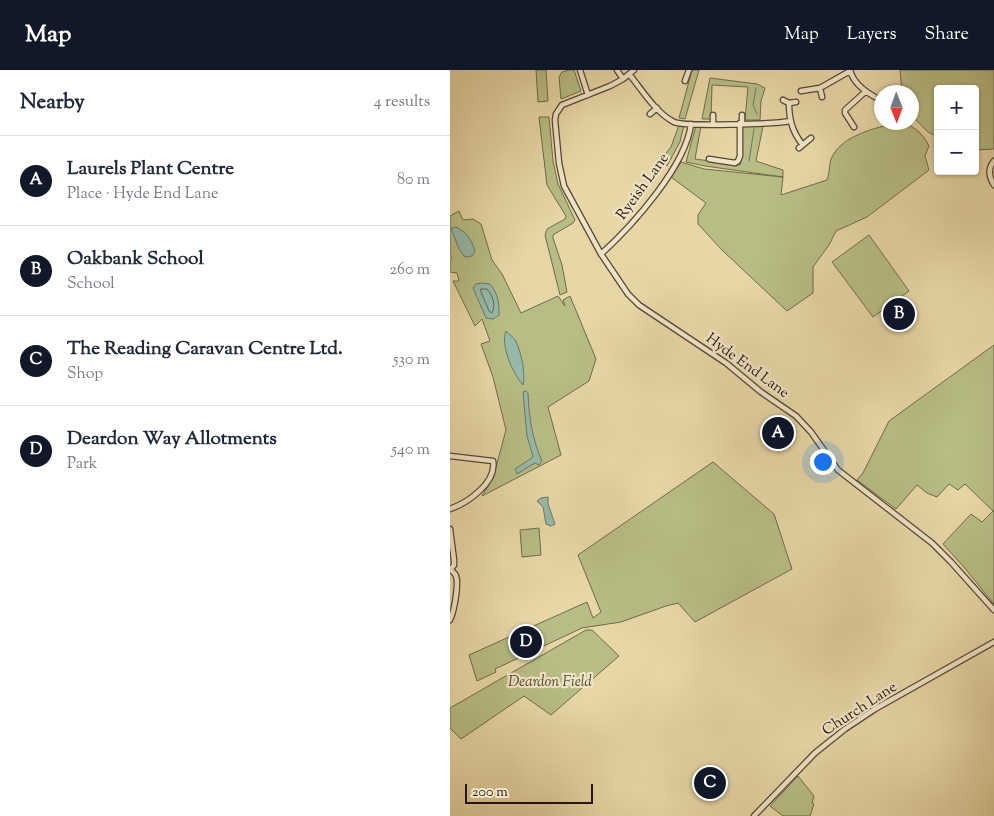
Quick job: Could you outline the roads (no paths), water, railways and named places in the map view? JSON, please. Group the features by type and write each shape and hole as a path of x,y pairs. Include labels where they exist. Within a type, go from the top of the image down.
{"street":[{"path":"580,70 588,95 599,94 634,70"},
{"path":"617,70 623,79"},
{"path":"685,81 689,70"},
{"path":"801,91 820,88 850,70 865,92 874,96"},
{"path":"629,74 662,114 676,123 764,124 790,121"},
{"path":"820,88 822,96"},
{"path":"854,126 847,121 845,113 847,107 865,92"},
{"name":"Hyde End Lane","path":"588,95 562,105 556,114 557,147 562,178 568,193 623,288 639,305 726,363 761,392 796,416 811,432 838,470 932,543 994,610"},
{"path":"783,100 789,103 796,102"},
{"path":"789,103 790,121 801,146 811,138"},
{"path":"650,114 657,108"},
{"path":"713,115 713,123"},
{"path":"709,159 735,163 738,161 740,156 742,115"},
{"name":"Ryeish Lane","path":"602,254 634,220 661,186 681,152 691,124"},
{"path":"764,124 764,131"},
{"path":"721,160 722,153"},
{"path":"994,162 989,172 994,185"},
{"path":"450,456 493,461 494,463 493,470 482,489 467,501 450,508"},
{"path":"450,529 454,560 454,565 450,570 454,572 457,580 454,611 450,620"},
{"name":"Church Lane","path":"754,816 815,753 845,729 875,709 994,642"}],"water":[{"path":"456,227 466,234 470,240 475,251 472,256 465,257 459,249 451,228"},
{"path":"476,284 490,284 498,298 499,315 493,319 486,318 473,288"},
{"path":"506,331 515,340 519,350 523,369 523,385 515,374 506,351"},
{"path":"526,391 528,393 533,436 542,461 539,465 535,463 517,474 515,469 533,457 527,436 523,392"},
{"path":"548,497 548,504 555,524 551,526 546,524 543,507 537,501"}],"waterway":[{"path":"756,88 753,105 757,114"},
{"path":"749,161 754,129"}],"place":[{"name":"Oakbank School","path":"899,314"},
{"name":"Laurels Plant Centre","path":"778,433"},
{"name":"Deardon Way Allotments","path":"526,642"},
{"name":"The Reading Caravan Centre Ltd.","path":"710,783"}],"park label":[{"name":"Deardon Field","path":"550,681"}]}
